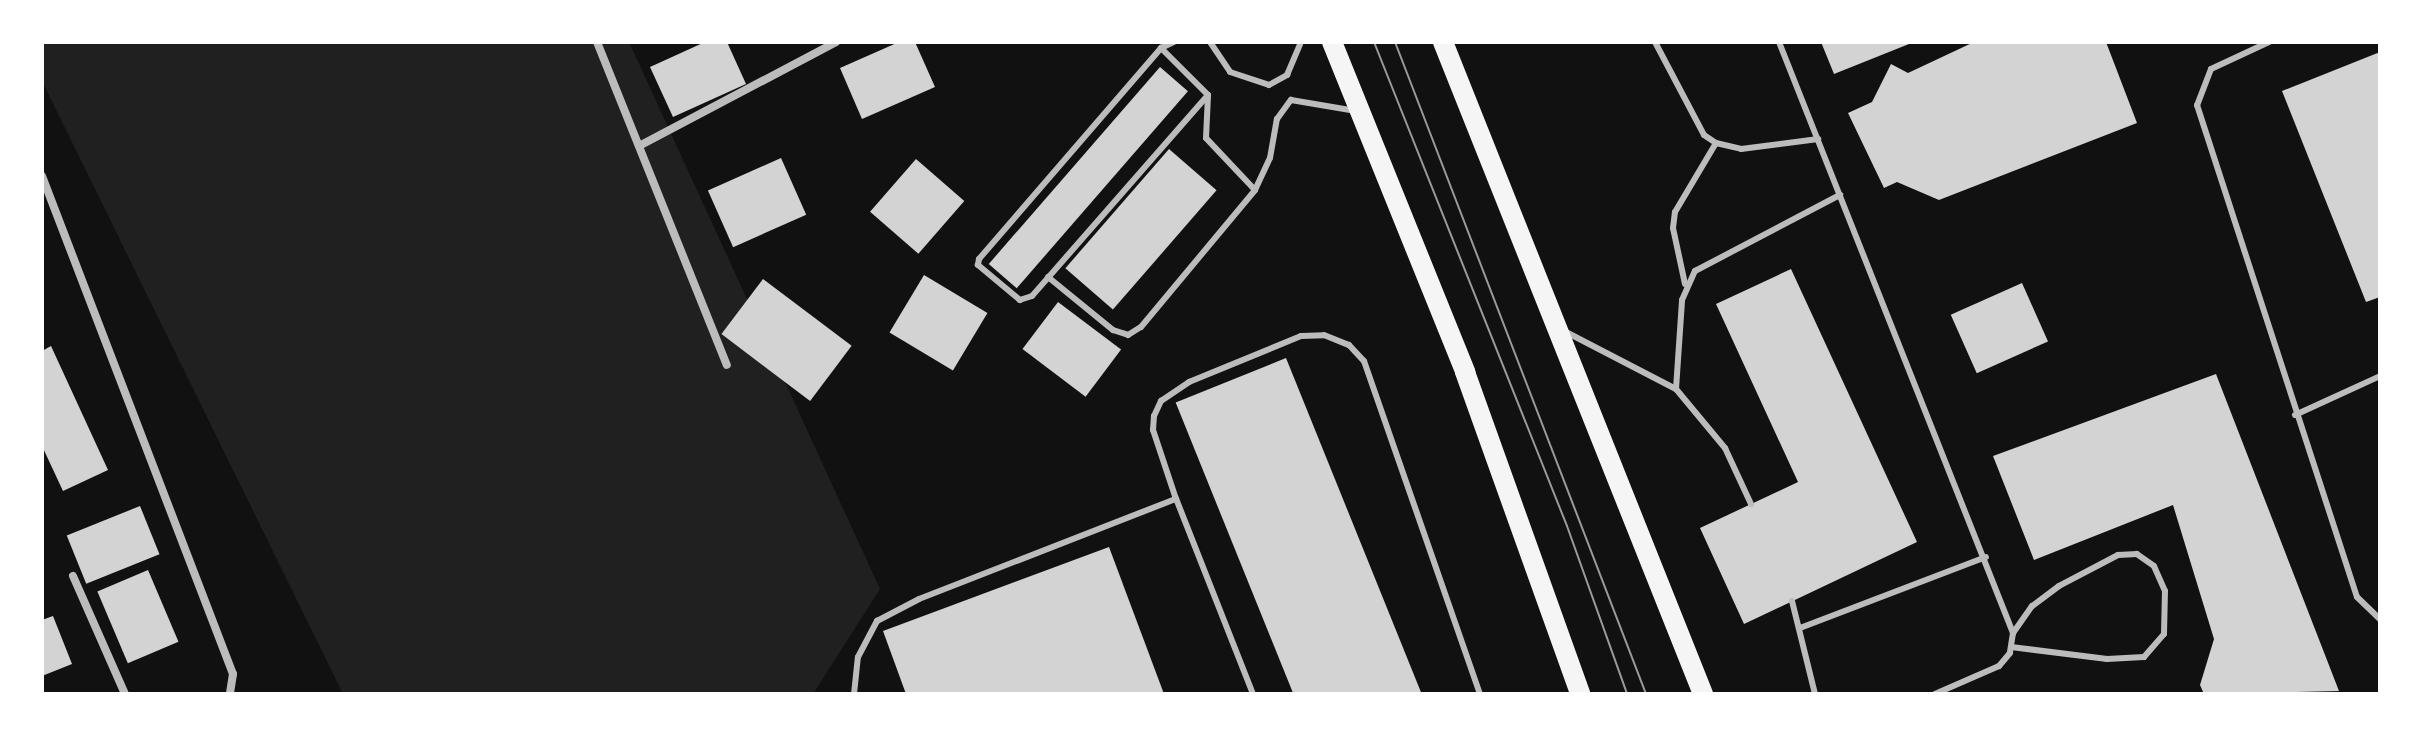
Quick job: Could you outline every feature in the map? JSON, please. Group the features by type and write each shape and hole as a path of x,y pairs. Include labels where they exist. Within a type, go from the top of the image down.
{"main road":[{"path":"1332,42 1501,469 1580,694"},
{"path":"1443,42 1562,330 1703,694"}],"street":[{"path":"597,42 727,365"},
{"path":"639,146 836,42"},
{"path":"42,176 233,674 230,694"},
{"path":"73,576 125,694"}],"lane":[{"path":"1174,42 1161,48 979,259 978,265 1020,300 1027,300 1208,95"},
{"path":"1210,42 1230,72 1269,85 1287,75 1301,42"},
{"path":"1655,42 1704,135 1716,143 1741,149 1818,139"},
{"path":"1779,42 1986,557 2013,633"},
{"path":"2269,42 2211,69 2197,105 2295,415 2357,597 2380,619"},
{"path":"1161,48 1208,95 1206,138 1255,190"},
{"path":"1048,277 1113,330 1128,335 1141,327 1255,190 1270,158 1277,119 1291,100 1360,112"},
{"path":"1676,389 1685,284 1673,228 1675,212 1716,143"},
{"path":"1685,284 1695,271 1840,195"},
{"path":"1562,330 1676,389 1725,448 1751,504"},
{"path":"1253,694 1176,499 1153,430 1161,401 1189,382 1301,336 1324,335 1349,345 1364,361 1480,694"},
{"path":"2295,415 2380,376"},
{"path":"854,694 858,657 877,621 919,599 1176,499"},
{"path":"1935,694 1999,666 2011,647 2013,633 2032,606 2059,586 2118,555 2137,554 2146,560 2165,591 2164,634 2144,657 2107,659 2011,647"},
{"path":"1800,628 1986,557"},
{"path":"1792,601 1815,694"}],"shaded area":[{"path":"42,42 629,42 880,589 813,694 343,694 42,81"}],"building":[{"path":"705,42 727,42 746,84 673,117 650,67"},
{"path":"899,42 915,42 935,87 862,119 840,68"},
{"path":"1821,42 1914,42 1834,74"},
{"path":"1974,42 2106,42 2137,123 1939,200 1897,182 1884,188 1848,113 1872,102 1891,64 1908,73"},
{"path":"2380,52 2380,297 2366,302 2282,91"},
{"path":"1160,67 1188,91 1017,288 989,264"},
{"path":"1169,149 1217,190 1113,310 1065,268"},
{"path":"781,158 806,215 733,247 708,191"},
{"path":"916,159 964,201 918,254 870,212"},
{"path":"1791,269 1917,542 1744,624 1700,528 1798,482 1716,304"},
{"path":"924,275 987,313 953,371 889,332"},
{"path":"763,279 852,346 810,401 721,334"},
{"path":"2022,283 2048,341 1977,373 1951,315"},
{"path":"1058,302 1121,350 1086,397 1022,349"},
{"path":"51,346 108,470 63,491 42,446 42,351"},
{"path":"1286,358 1422,694 1293,694 1176,403"},
{"path":"2216,374 2339,691 2204,694 2200,685 2214,639 2173,505 2034,560 1993,456"},
{"path":"140,506 159,554 86,584 67,536"},
{"path":"1109,547 1164,694 906,694 883,631"},
{"path":"148,570 178,642 128,663 97,591"},
{"path":"53,616 72,664 42,676 42,620"}],"tram line":[{"path":"1374,42 1567,526 1627,694"},
{"path":"1395,42 1646,694"}]}
